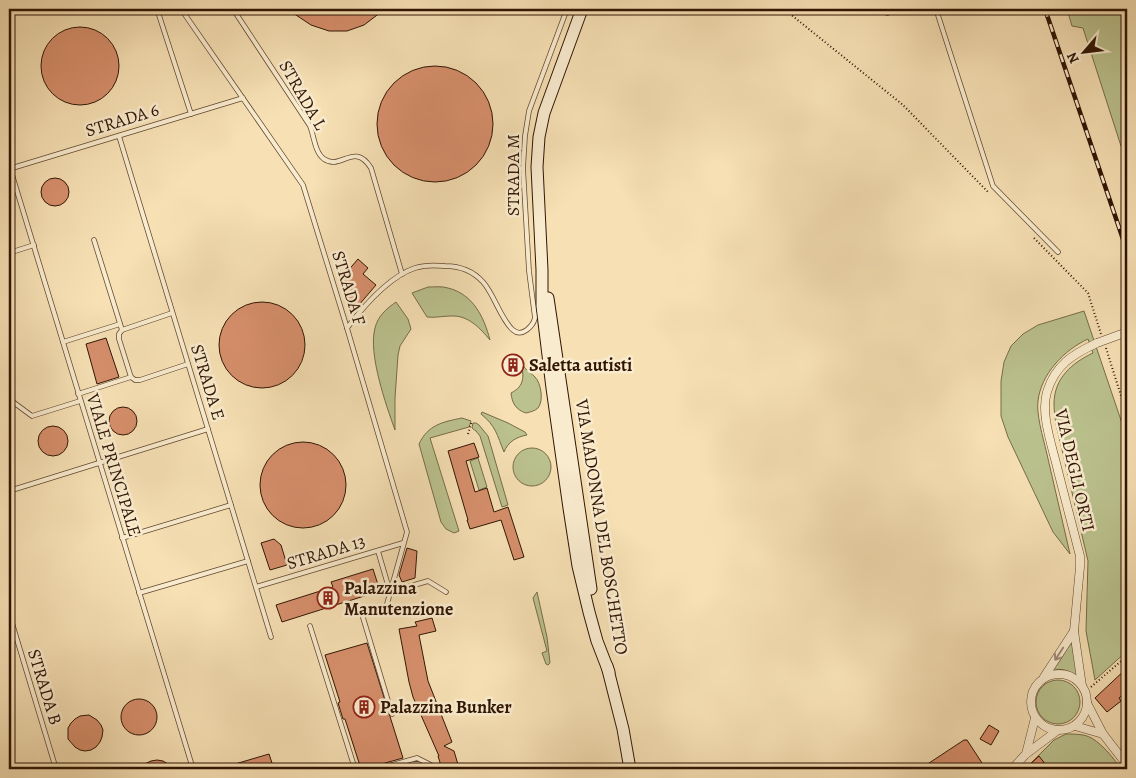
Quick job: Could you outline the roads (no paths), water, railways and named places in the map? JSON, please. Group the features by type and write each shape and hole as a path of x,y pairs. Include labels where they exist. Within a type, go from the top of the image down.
{"main road":[{"name":"VIA MADONNA DEL BOSCHETTO","path":"582,9 544,113 540,136 537,167 542,270 551,311 591,591 608,672 623,729 630,769"}],"street":[{"name":"VIA DEGLI ORTI","path":"1084,689 1074,630 1080,556 1047,426 1046,392 1061,367 1076,353 1100,341 1127,332"},
{"name":"VIA DEGLI ORTI","path":"1043,678 1074,630"},
{"path":"1087,703 1081,720 1075,726 1058,730 1049,729 1035,718 1031,710 1030,701 1036,684 1043,678 1060,674 1068,675 1076,680 1084,689 1087,703 1103,734 1127,765"},
{"path":"1026,754 1035,718"},
{"path":"1075,726 1103,734"},
{"path":"1012,769 1026,754 1058,730"}],"lane":[{"path":"157,9 191,114"},
{"name":"STRADA F","path":"181,9 302,185 347,328 407,532 387,604"},
{"name":"STRADA L","path":"233,9 310,126 316,146 324,159 337,162 352,156 362,157 371,168 402,274"},
{"name":"STRADA M","path":"402,274 415,268 433,265 452,266 468,270 483,282 512,330 519,332 529,329 534,324 523,168 525,136 529,111 567,9"},
{"path":"883,9 887,12 900,9"},
{"path":"936,9 993,186 1058,252"},
{"name":"STRADA 6","path":"9,169 243,98"},
{"name":"STRADA E","path":"118,136 271,636"},
{"name":"VIALE PRINCIPALE","path":"9,169 34,245 192,769"},
{"path":"94,240 122,330"},
{"path":"9,253 34,245"},
{"path":"347,328 371,299 402,274"},
{"path":"131,377 118,339 119,334 122,330 172,313"},
{"path":"63,342 120,324"},
{"path":"78,394 131,377 137,380 188,364"},
{"path":"9,389 13,402 32,416 80,401"},
{"path":"9,491 208,429"},
{"path":"122,538 231,505"},
{"name":"STRADA 13","path":"256,587 403,543"},
{"path":"378,551 390,592 428,581 446,592"},
{"path":"139,592 248,561"},
{"path":"361,611 392,714"},
{"name":"STRADA B","path":"9,612 56,769"},
{"path":"310,626 355,769"},
{"path":"378,769 417,758 432,767"}],"railway":[{"path":"1045,9 1127,251"}],"place":[{"name":"Saletta autisti","path":"513,365"},
{"name":"Palazzina Manutenzione","path":"328,598"},
{"name":"Palazzina Bunker","path":"364,707"}]}
